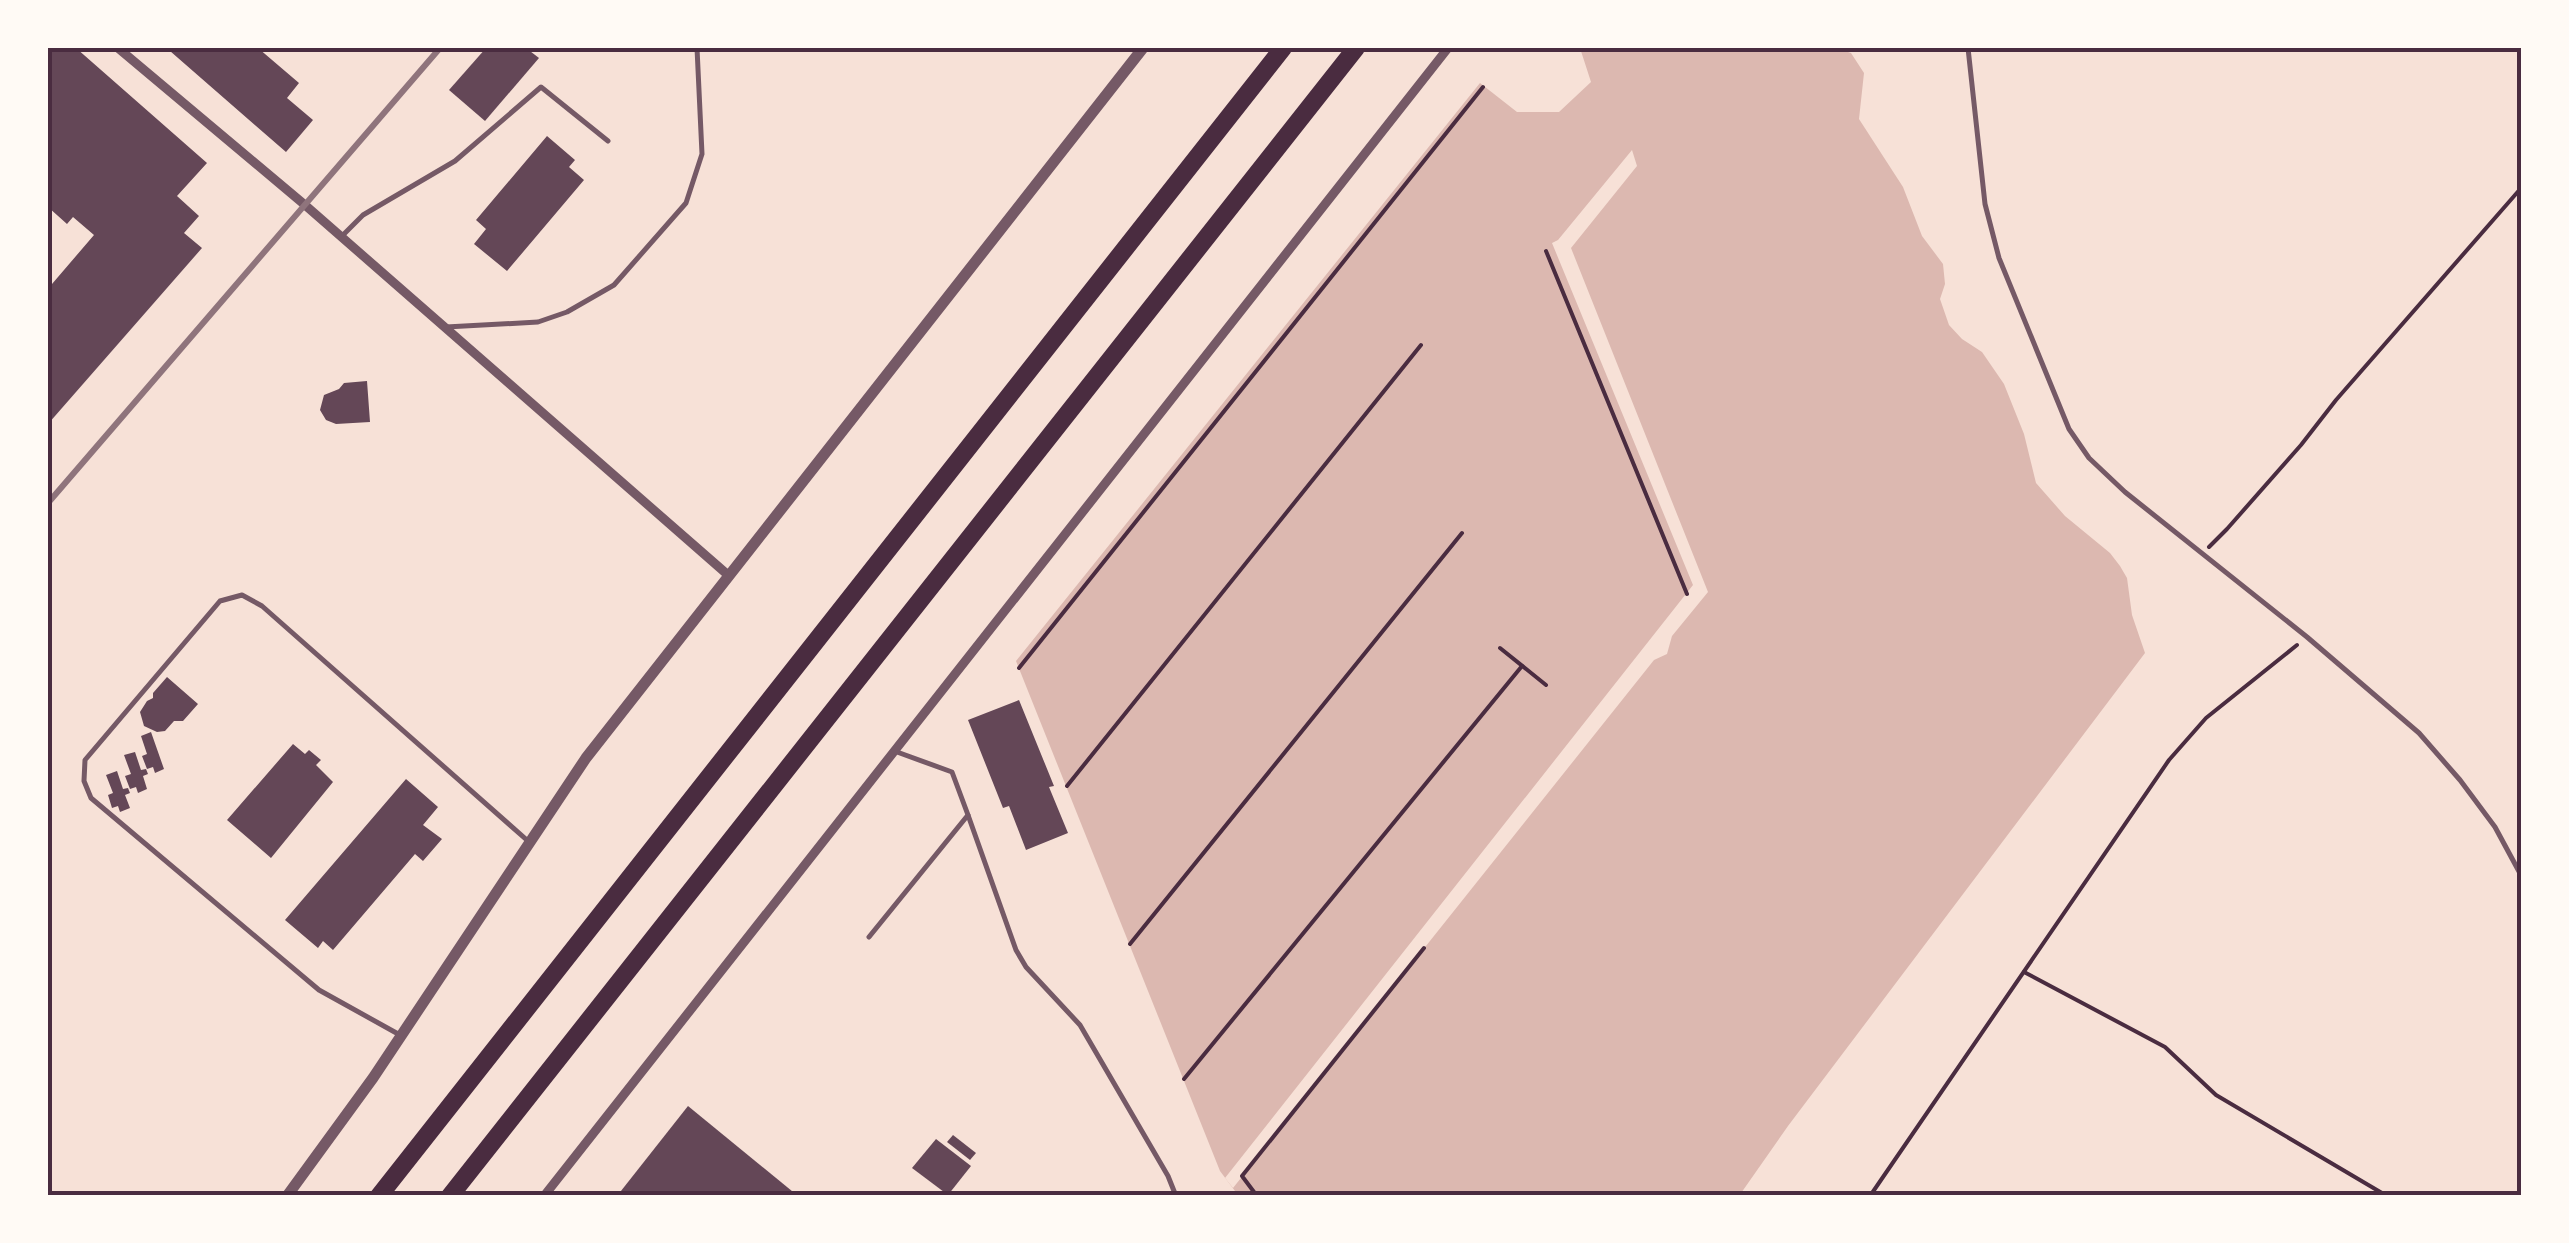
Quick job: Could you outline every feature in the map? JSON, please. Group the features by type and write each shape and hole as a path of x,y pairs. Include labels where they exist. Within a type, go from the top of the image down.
{"highway":[{"path":"379,1196 1283,48"},
{"path":"450,1196 1356,48"}],"street":[{"path":"118,48 728,575"},
{"path":"287,1196 342,1122 586,758 1143,48"},
{"path":"544,1196 1448,48"}],"lane":[{"path":"444,328 538,322 568,312 614,284 686,203 702,154 697,48"},
{"path":"1968,48 1985,204 1999,258 2070,429 2089,458 2418,733 2460,780 2495,828 2522,877"},
{"path":"341,237 363,215 455,160 541,87 608,141"},
{"path":"401,1035 319,990 91,798 84,781 85,760 220,601 242,594 262,606 530,843"},
{"path":"894,751 952,772 1016,950 1026,967 1080,1025 1176,1196"},
{"path":"869,936 968,814"}],"path":[{"path":"1019,668 1484,87"},
{"path":"2202,554 2227,530 2522,187"},
{"path":"1546,252 1686,594"},
{"path":"1066,786 1420,345"},
{"path":"1130,944 1462,533"},
{"path":"1870,1196 2169,760 2206,718 2307,637"},
{"path":"1500,648 1546,684"},
{"path":"1184,1079 1522,666"},
{"path":"1257,1196 1242,1176 1424,948"},
{"path":"2024,972 2165,1048 2216,1095 2387,1196"}],"shaded area":[{"path":"1580,48 1836,48 1851,53 1864,73 1859,119 1903,187 1922,236 1943,264 1945,284 1940,299 1949,325 1982,352 2004,384 2024,434 2036,483 2065,516 2120,566 2127,578 2132,615 2145,653 1739,1196 1238,1195 1220,1171 1016,661 1480,83 1517,112 1559,112 1591,82"}],"pier":[{"path":"1632,150 1637,166 1571,248 1708,592 1672,636 1667,654 1654,660 1233,1188 1225,1178 1693,585 1552,243"}],"building":[{"path":"48,48 76,48 207,163 177,196 199,216 184,233 202,248 48,424 48,280 52,284 94,235 73,217 67,224 48,207"},
{"path":"258,48 299,83 287,98 313,120 286,152 170,51"},
{"path":"486,48 526,48 539,58 485,121 449,90"},
{"path":"547,136 575,160 569,167 584,180 507,271 474,244 486,229 476,220"},
{"path":"367,381 370,422 336,424 326,420 320,410 324,395 344,383"},
{"path":"167,677 198,704 183,721 174,721 165,731 157,732 144,726 140,712"},
{"path":"1019,700 1054,786 1049,787 1068,833 1026,850 1009,806 1003,808 968,720"},
{"path":"151,732 164,769 155,773 153,767 147,769 142,756 147,754 141,736"},
{"path":"293,744 321,760 316,765 333,782 271,858 227,820"},
{"path":"135,752 141,770 146,769 148,774 143,776 147,789 138,793 136,787 130,789 125,776 131,774 124,755"},
{"path":"117,771 123,789 128,788 130,793 125,795 130,808 120,812 118,806 112,808 108,795 113,793 106,775"},
{"path":"406,779 438,807 423,825 442,839 423,861 415,854 333,950 323,941 318,948 285,920"},
{"path":"688,1106 798,1196 617,1196"},
{"path":"953,1135 976,1153 970,1160 947,1142"},
{"path":"936,1139 971,1166 948,1195 912,1168"}],"railway":[{"path":"48,503 440,48"}]}
